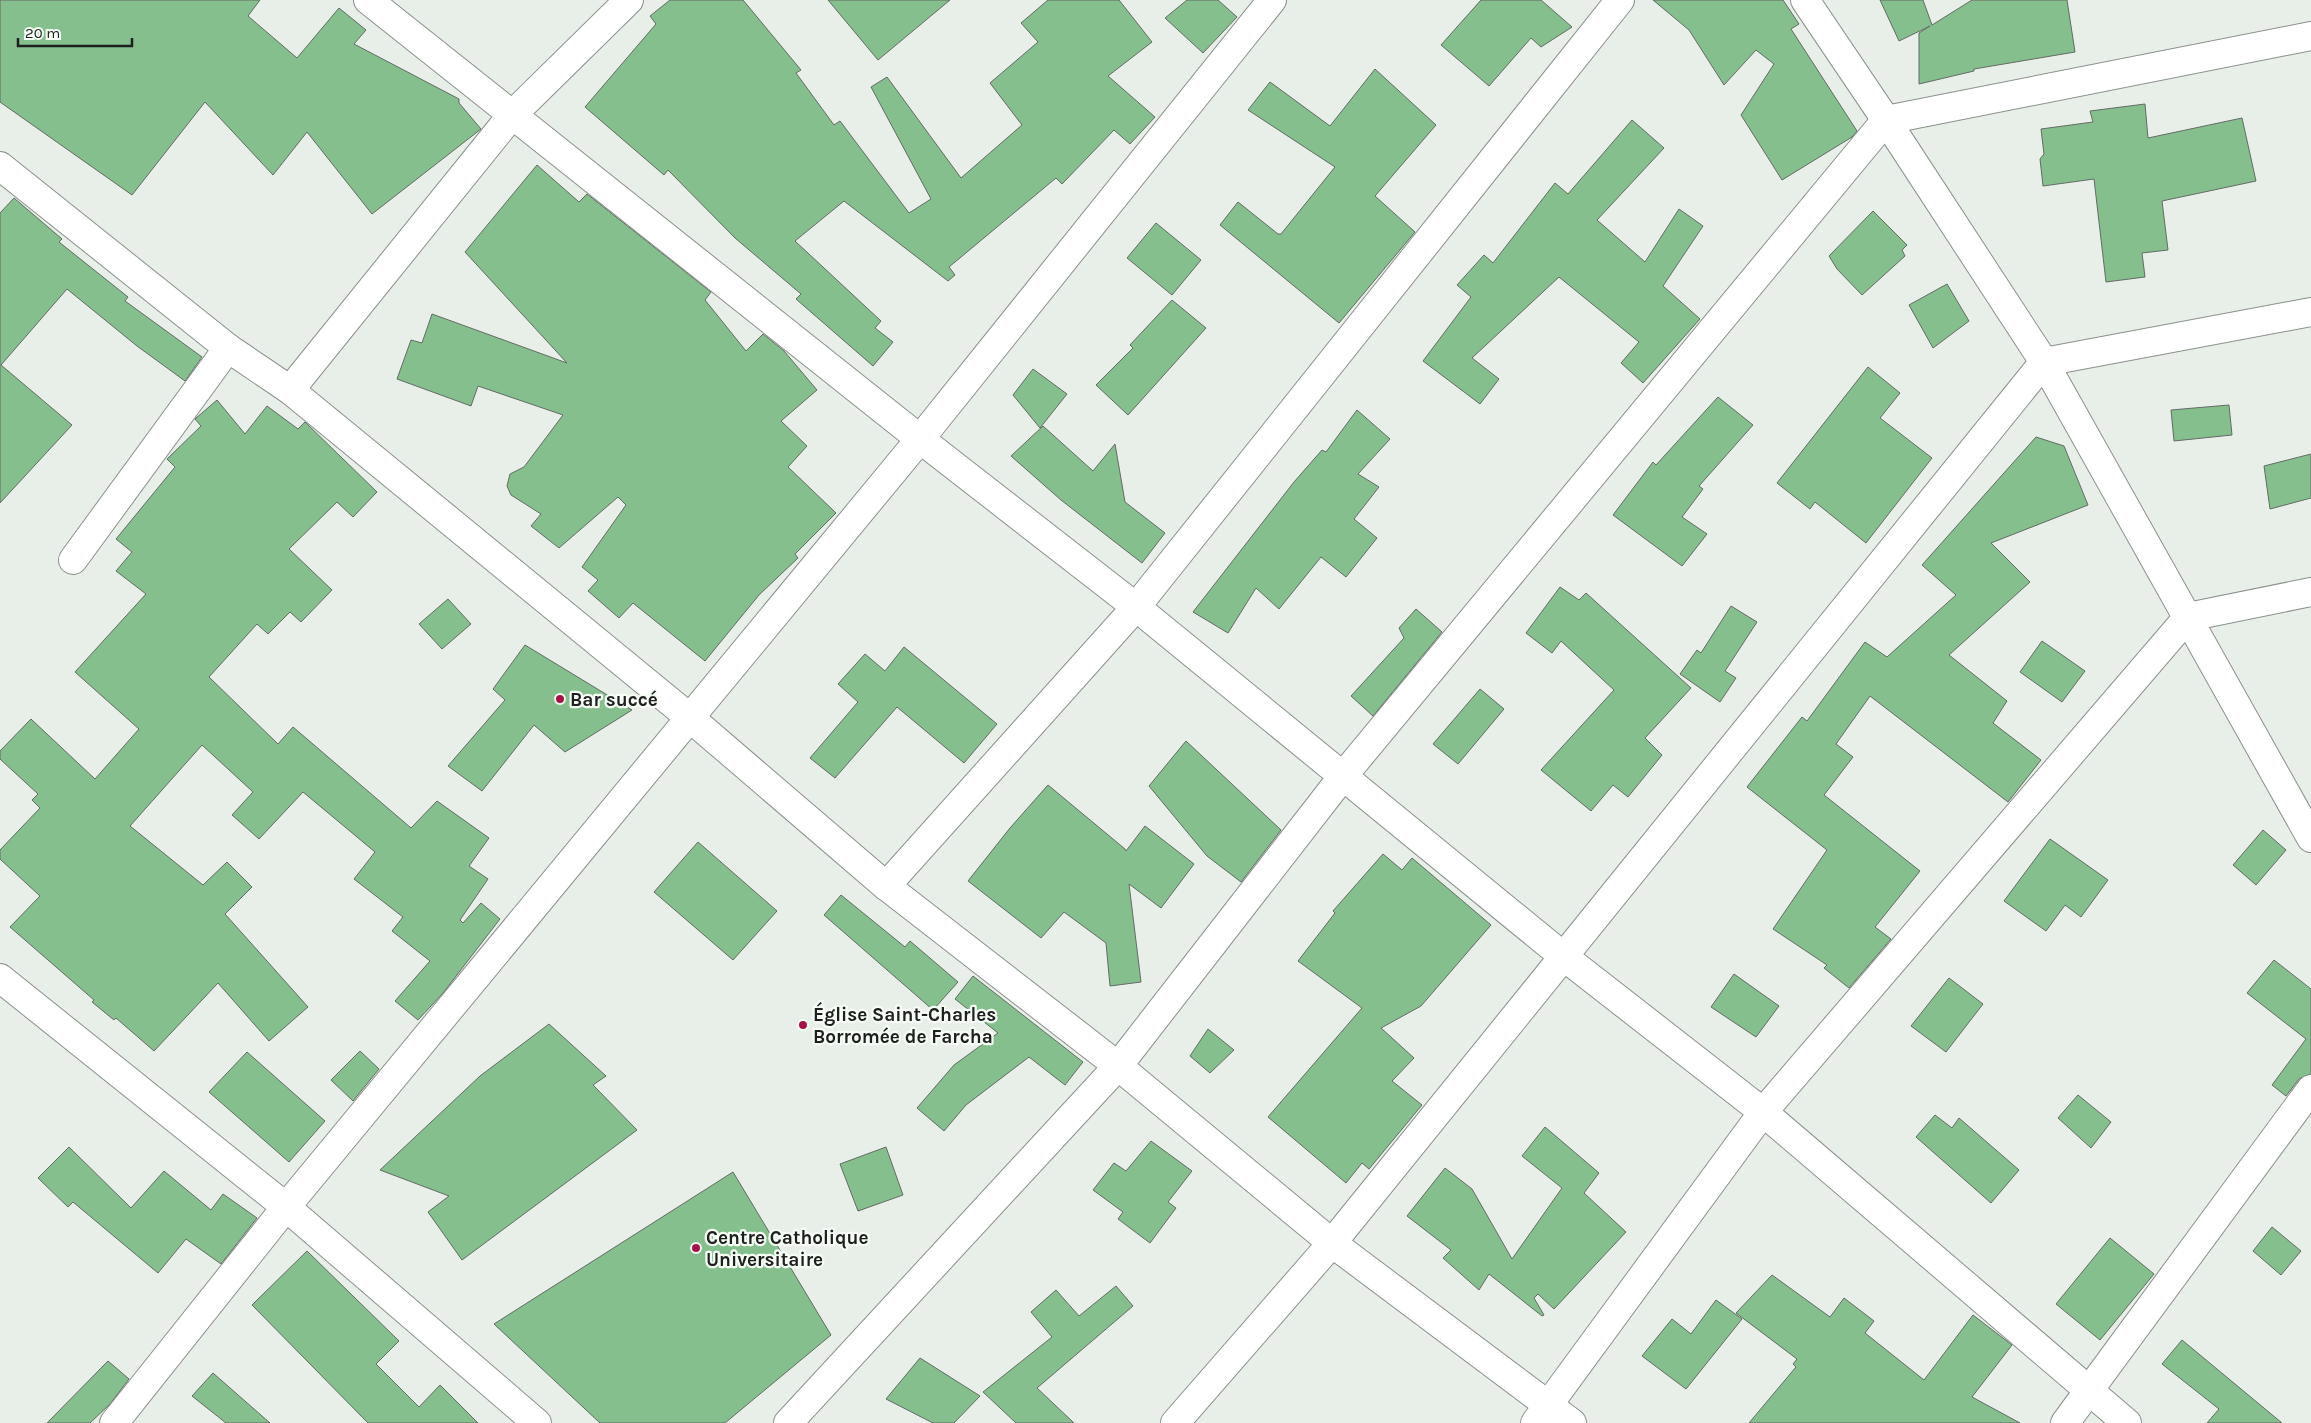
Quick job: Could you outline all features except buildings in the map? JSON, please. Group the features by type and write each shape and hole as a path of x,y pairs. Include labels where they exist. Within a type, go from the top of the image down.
{"street":[{"path":"368,0 920,440 1136,607 1564,956 1763,1112 2127,1423"},
{"path":"290,390 512,115 629,0"},
{"path":"114,1423 286,1207 689,717 920,440 1272,0"},
{"path":"886,886 1136,607 1620,0"},
{"path":"1805,0 2044,362 2311,838"},
{"path":"788,1423 1118,1066 1343,776 1886,120 2311,36"},
{"path":"0,166 228,348 290,390 689,717 886,886 1118,1066 1542,1414 1572,1423"},
{"path":"1175,1423 1332,1243 2044,362 2311,312"},
{"path":"73,560 228,348"},
{"path":"1542,1414 1763,1112 2188,617 2311,592"},
{"path":"0,978 286,1207 537,1423"},
{"path":"2065,1423 2311,1089"}],"place":[{"name":"Bar succé","path":"560,699"},
{"name":"Église Saint-Charles Borromée de Farcha","path":"803,1025"},
{"name":"Centre Catholique Universitaire","path":"696,1248"}]}
